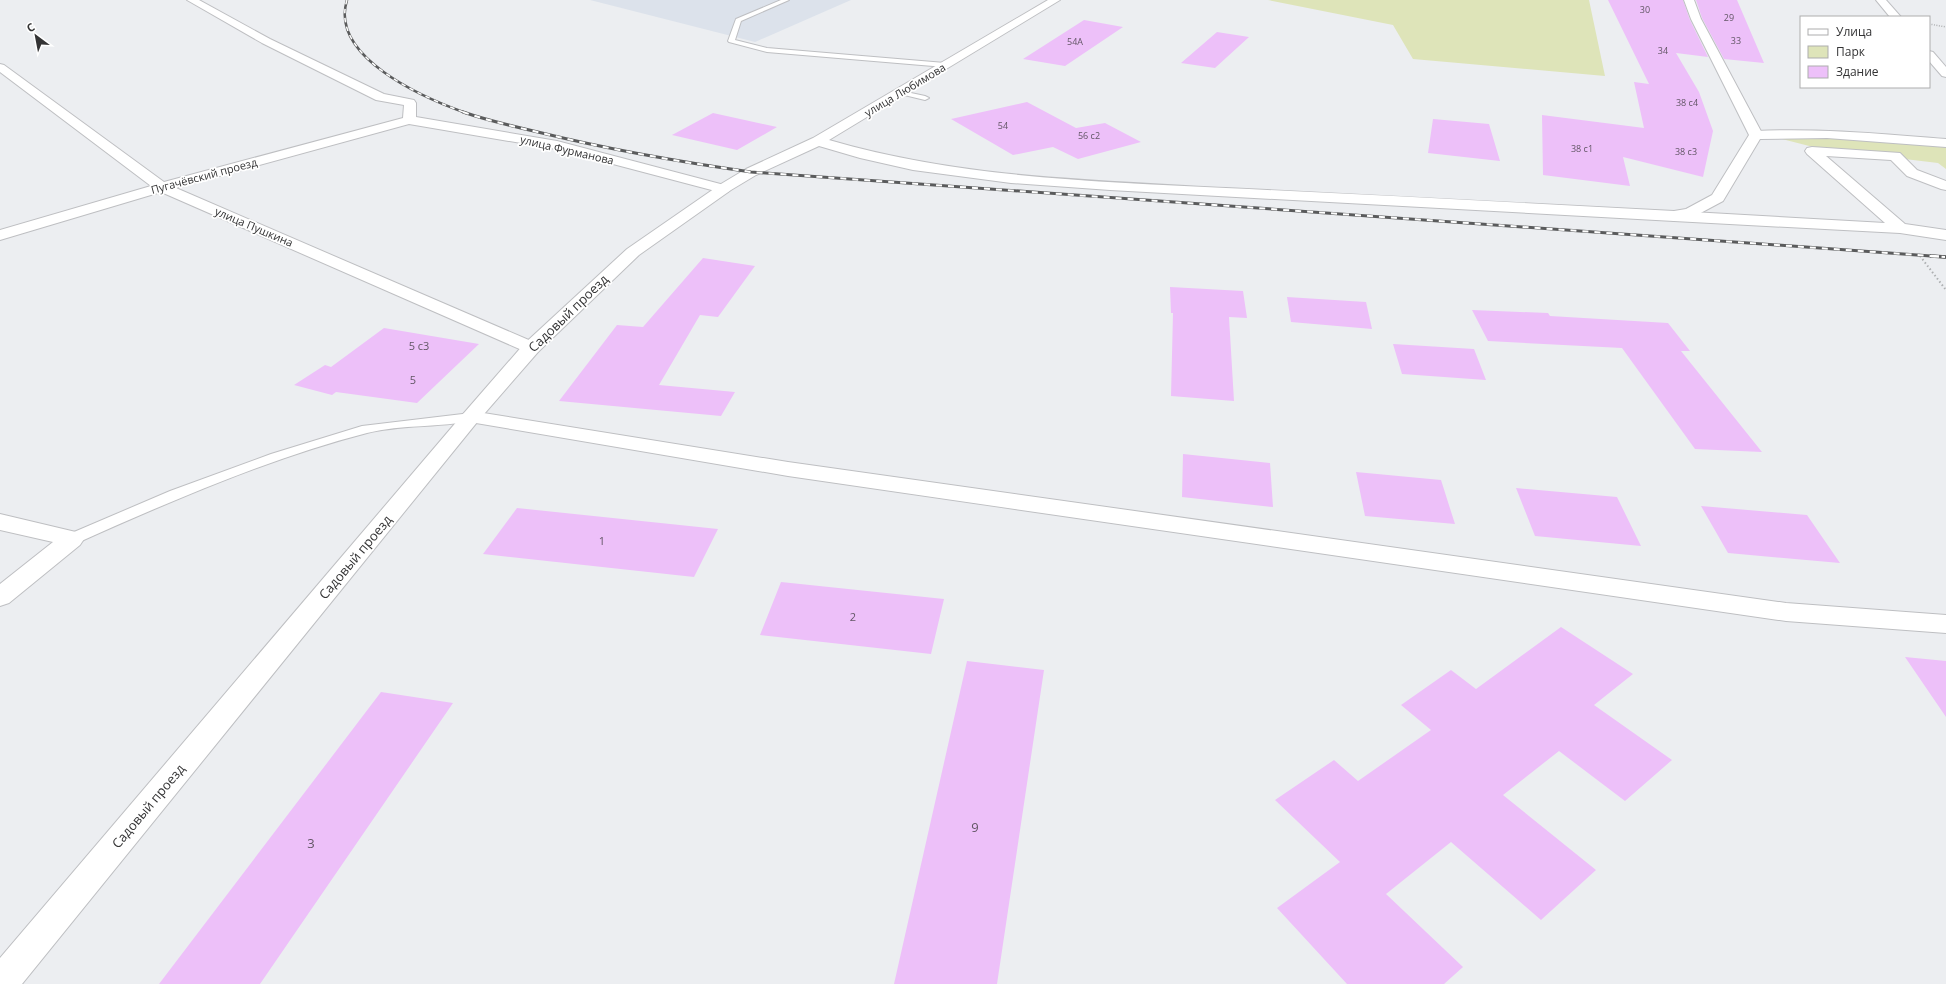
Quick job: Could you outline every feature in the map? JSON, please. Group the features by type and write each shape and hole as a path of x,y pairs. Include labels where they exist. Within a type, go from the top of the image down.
{"street":[{"path":"192,0 266,41 380,97 410,103 409,120"},
{"name":"улица Любимова","path":"750,172 818,141 1055,0"},
{"path":"1689,0 1696,19 1756,135"},
{"path":"1881,0 1895,16"},
{"path":"1930,55 1946,74"},
{"name":"улица Пушкина","path":"0,67 162,187 531,348"},
{"name":"Пугачёвский проезд","path":"0,235 162,187 409,120"},
{"name":"улица Фурманова","path":"409,120 557,145 723,189"},
{"path":"1756,135 1825,133 1946,144"},
{"path":"1674,216 1690,213 1718,198 1756,135"},
{"path":"818,141 920,166 1032,180 1900,228 1946,235"},
{"path":"1900,228 1812,151 1896,156 1912,173 1946,186"},
{"name":"Садовый проезд","path":"0,984 471,417 531,348 633,252 723,189 750,172"},
{"path":"471,417 788,468 1778,611 1946,624"},
{"path":"0,522 72,539"},
{"path":"0,597 72,539"}],"lane":[{"path":"786,0 738,20 731,41 767,50 946,65"},
{"path":"900,92 925,98"},
{"path":"72,539 175,494 276,457 367,429 471,417"}],"path":[{"path":"1930,24 1946,27"},
{"path":"1900,228 1946,290"}],"shaded area":[{"path":"590,0 851,0 755,42"}],"green space":[{"path":"1268,0 1589,0 1605,76 1413,59 1393,25"},
{"path":"1778,138 1859,139 1946,145 1946,169 1938,163 1821,149"}],"building":[{"path":"1608,0 1683,0 1690,20 1708,57 1676,53 1699,92 1713,131 1703,177 1623,157 1630,186 1543,175 1542,115 1644,128 1634,82 1649,84"},
{"path":"1696,0 1737,0 1764,63 1724,59 1702,18"},
{"path":"1084,20 1123,27 1065,66 1023,59"},
{"path":"1217,32 1249,37 1215,68 1181,63"},
{"path":"1027,102 1076,128 1105,123 1141,142 1078,159 1053,147 1013,155 951,119"},
{"path":"713,113 777,127 737,150 672,135"},
{"path":"1433,119 1489,124 1500,161 1428,153"},
{"path":"703,258 755,266 718,317 700,315 659,385 735,392 721,416 559,401 617,325 643,327"},
{"path":"1170,287 1243,291 1247,318 1229,317 1234,401 1171,396 1173,313 1171,313"},
{"path":"1287,297 1366,302 1372,329 1291,322"},
{"path":"1472,310 1548,313 1550,316 1668,323 1690,351 1681,351 1762,452 1695,449 1622,348 1488,341"},
{"path":"384,328 479,344 417,403 336,392 332,395 294,385 325,365 331,367"},
{"path":"1393,344 1474,349 1486,380 1402,374"},
{"path":"1183,454 1270,463 1273,507 1182,497"},
{"path":"1356,472 1441,480 1455,524 1365,516"},
{"path":"1516,488 1617,497 1641,546 1535,536"},
{"path":"1701,506 1807,515 1840,563 1728,553"},
{"path":"517,508 718,529 694,577 483,554"},
{"path":"781,582 944,599 931,654 760,635"},
{"path":"1561,627 1633,674 1594,705 1672,760 1625,801 1559,751 1503,795 1596,870 1541,920 1451,842 1386,894 1463,967 1444,984 1347,984 1277,908 1340,862 1275,800 1334,760 1358,781 1431,730 1401,705 1451,670 1476,689"},
{"path":"1905,657 1946,661 1946,717"},
{"path":"967,661 1044,670 997,984 894,984"},
{"path":"381,692 453,703 260,984 159,984"}],"railway":[{"path":"347,0 345,21 352,40 366,57 384,72 405,86 465,113"},
{"path":"465,113 502,124 594,145 672,160 751,172 1945,257"},
{"path":"1931,256 1946,257"}]}
